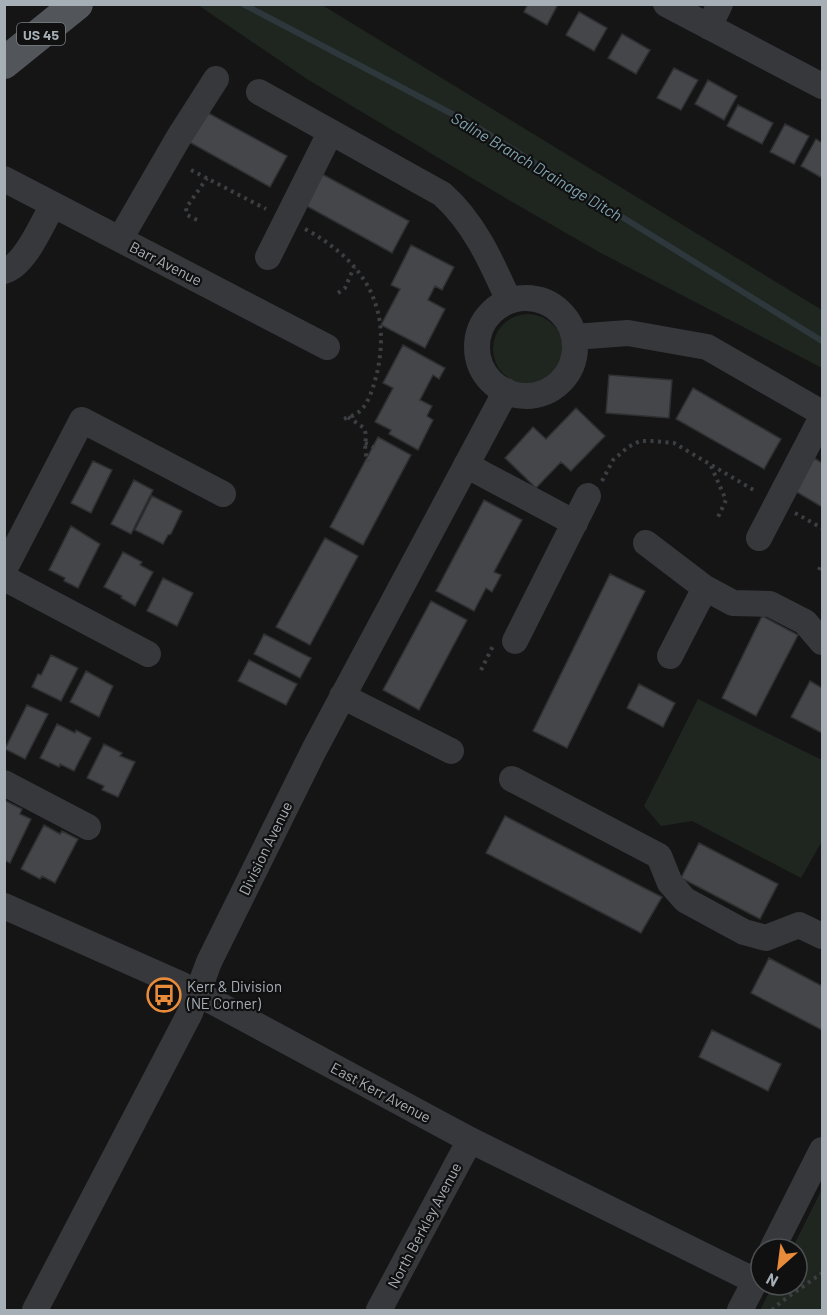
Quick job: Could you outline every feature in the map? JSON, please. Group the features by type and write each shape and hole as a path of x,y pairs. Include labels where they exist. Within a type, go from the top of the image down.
{"main road":[{"name":"US 45","path":"4,63 76,4"}],"street":[{"path":"666,4 822,86"},
{"path":"709,27 720,4"},
{"path":"120,239 179,136 216,79"},
{"path":"260,92 442,194 457,207 491,260 509,301"},
{"path":"268,257 330,133"},
{"name":"Barr Avenue","path":"4,179 327,347"},
{"path":"4,271 12,269 23,258 53,205"},
{"path":"526,298 542,301 557,308 568,321 574,337 575,352 571,367 556,385 536,394 521,395 506,391 492,382 483,369 478,353 478,337 484,322 495,309 509,301 526,298"},
{"path":"574,337 628,333 707,347 822,415 759,538"},
{"name":"Division Avenue","path":"35,1311 198,994 209,962 314,750 506,391"},
{"path":"4,570 82,420 223,494"},
{"path":"466,465 575,523"},
{"path":"515,641 588,496"},
{"path":"646,543 705,588 733,603 770,604 805,622 822,642"},
{"path":"4,578 148,654"},
{"path":"669,656 705,588"},
{"path":"342,696 451,751"},
{"path":"512,779 659,856 670,883 685,900 744,932 766,938 798,925 822,936"},
{"path":"4,783 88,827"},
{"name":"East Kerr Avenue","path":"4,906 198,994 470,1140 749,1271"},
{"name":"North Berkley Avenue","path":"379,1311 470,1140"},
{"path":"778,1237 822,1150"},
{"path":"741,1311 749,1294"}],"path":[{"path":"191,170 311,233 345,255 363,277 376,306 382,336 380,360 374,386 361,411 346,418 364,428 365,453 369,461"},
{"path":"197,220 187,214 186,207 207,178"},
{"path":"338,293 345,288 354,267"},
{"path":"588,496 596,493 614,460 628,447 640,441 674,444 822,528"},
{"path":"365,443 375,448"},
{"path":"711,465 726,500 718,517"},
{"path":"819,570 822,563"},
{"path":"772,1311 822,1273"}],"shaded area":[{"path":"198,5 322,5 822,310 822,368 599,252 507,199 307,79"},
{"path":"521,314 535,314 548,320 557,329 563,342 561,362 553,374 535,384 521,384 508,378 499,369 493,356 493,342 499,329 508,320"},
{"path":"698,699 822,760 822,841 801,878 692,821 661,826 644,806"},
{"path":"822,1189 822,1310 760,1310 767,1297 809,1297 809,1237 798,1237"}],"building":[{"path":"528,4 558,4 547,25 524,12"},
{"path":"579,12 607,28 594,51 566,35"},
{"path":"622,34 650,50 636,74 608,58"},
{"path":"674,68 698,80 681,110 657,98"},
{"path":"708,80 737,96 724,120 695,104"},
{"path":"738,105 773,123 762,144 727,126"},
{"path":"199,108 287,156 270,187 182,138"},
{"path":"785,124 809,136 794,164 770,152"},
{"path":"816,139 822,143 822,178 801,166"},
{"path":"320,173 409,221 392,253 303,204"},
{"path":"411,245 454,267 442,290 435,286 428,300 445,309 425,348 381,325 400,289 391,285"},
{"path":"403,345 445,368 439,379 433,375 420,400 432,406 427,416 433,420 418,450 389,434 391,430 375,422 393,388 383,383"},
{"path":"609,375 672,380 669,418 606,413"},
{"path":"693,388 781,439 764,469 676,419"},
{"path":"576,408 605,436 571,471 561,462 536,488 505,458 533,427 546,439"},
{"path":"378,437 411,455 363,545 330,527"},
{"path":"814,458 822,463 822,507 795,491"},
{"path":"93,461 112,470 91,513 71,503"},
{"path":"134,480 153,490 131,534 111,524"},
{"path":"152,496 182,511 171,534 163,544 135,530"},
{"path":"484,500 522,520 494,572 501,575 492,592 486,588 474,611 436,591"},
{"path":"71,526 100,544 78,588 49,570"},
{"path":"325,538 358,556 310,645 276,627"},
{"path":"123,552 142,562 140,565 153,572 135,606 104,587"},
{"path":"610,574 645,591 567,748 533,731"},
{"path":"163,578 193,593 177,626 147,611"},
{"path":"431,601 467,620 419,710 383,690"},
{"path":"762,616 798,635 756,716 722,698"},
{"path":"264,634 311,658 300,678 254,654"},
{"path":"51,655 78,668 61,701 32,687"},
{"path":"249,660 297,684 286,705 238,681"},
{"path":"86,671 113,686 99,717 70,702"},
{"path":"810,681 822,688 822,733 791,717"},
{"path":"639,684 675,703 663,727 627,708"},
{"path":"27,705 48,714 25,759 5,749"},
{"path":"57,724 91,738 74,771 40,758"},
{"path":"104,744 122,753 120,756 135,762 118,797 102,790 104,786 87,778"},
{"path":"4,800 22,809 20,814 31,819 10,863 4,860"},
{"path":"505,816 662,897 641,933 486,853"},
{"path":"44,825 60,834 62,831 78,839 55,883 42,876 40,879 21,869"},
{"path":"699,843 778,884 760,919 681,878"},
{"path":"769,958 822,986 822,1030 751,993"},
{"path":"712,1030 781,1064 768,1091 699,1057"}],"waterway":[{"name":"Saline Branch Drainage Ditch","path":"243,4 477,127 822,341"}],"place":[{"name":"Kerr & Division (NE Corner)","path":"164,995"}]}
